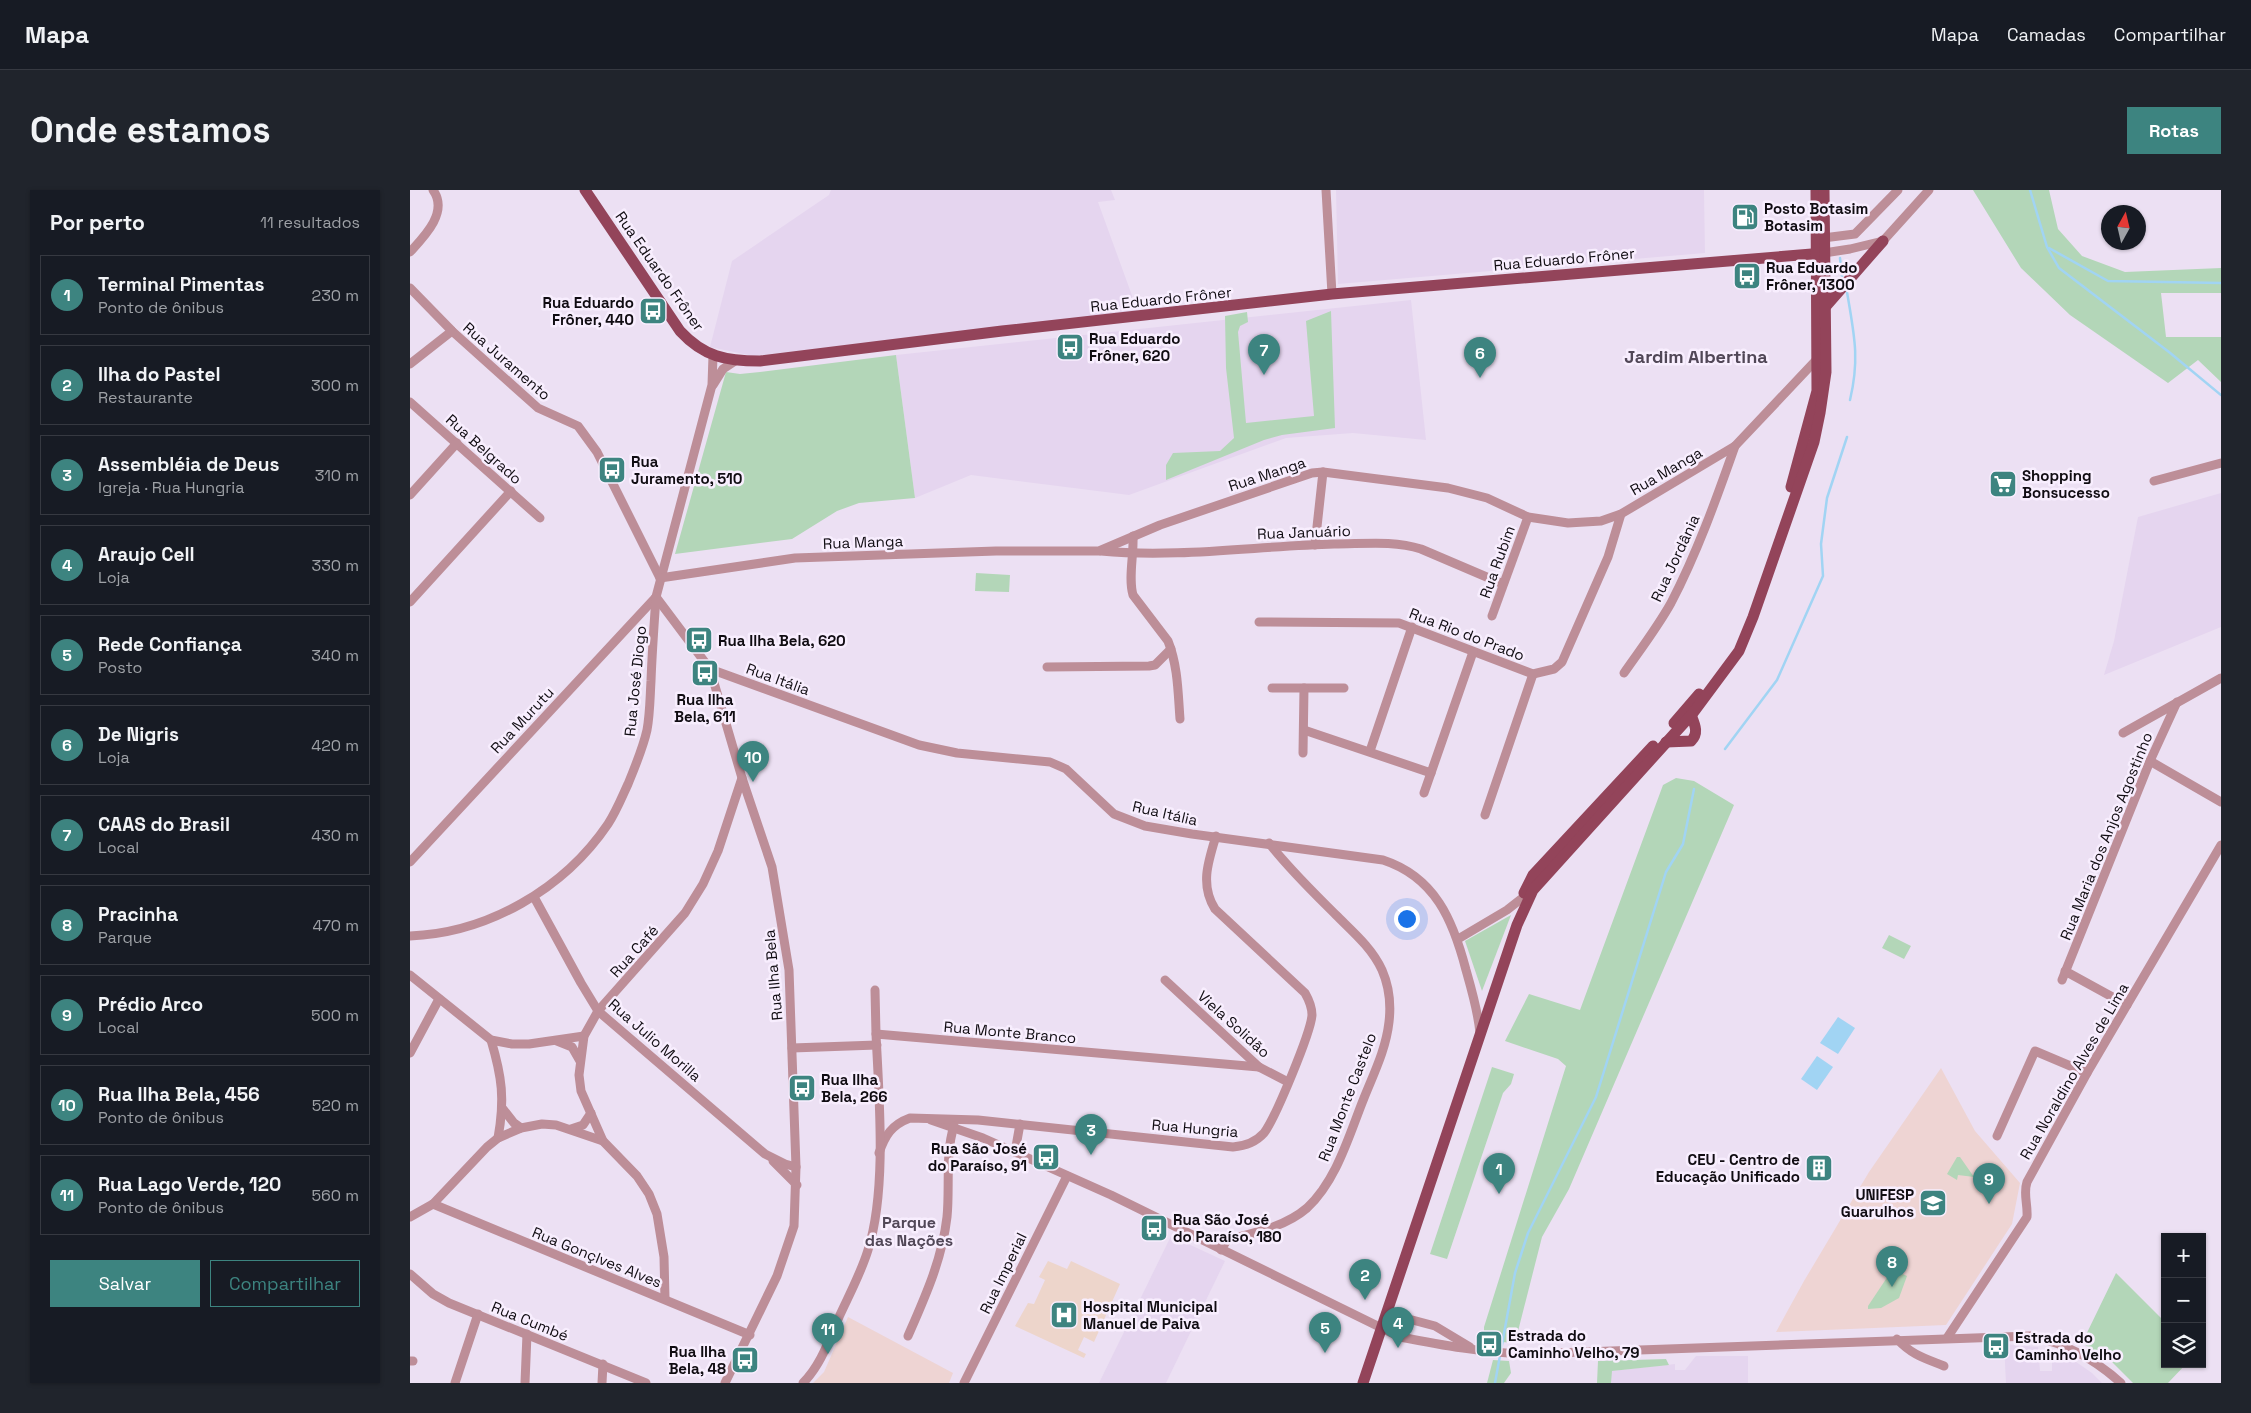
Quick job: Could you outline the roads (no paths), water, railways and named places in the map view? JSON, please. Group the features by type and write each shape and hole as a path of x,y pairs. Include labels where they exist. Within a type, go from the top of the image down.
{"main road":[{"name":"Rua Eduardo Frôner","path":"585,190 680,331 698,347 713,356 734,361 760,362 1002,331 1332,294 1819,253"},
{"path":"1480,1038 1489,992 1520,900 1534,875 1704,688 1738,642 1795,474 1817,391 1819,253 1816,190"},
{"path":"1364,1383 1380,1328 1517,925 1533,890 1691,715 1739,650 1753,617 1814,442 1823,398 1826,306 1819,253 1823,238 1824,190"},
{"path":"1826,306 1883,241"},
{"path":"1666,742 1691,741 1694,739 1696,732 1691,715"}],"street":[{"path":"410,252 426,234 435,218 438,206 433,190"},
{"path":"1326,190 1332,294"},
{"path":"1823,238 1849,236 1860,231 1898,190"},
{"path":"1819,253 1850,249 1883,241 1929,190"},
{"name":"Rua Juramento","path":"410,288 452,331 538,408 551,416 568,421 582,431 597,452 660,578"},
{"path":"410,364 452,331"},
{"name":"Rua Manga","path":"660,578 795,558 996,551 1099,551 1134,536 1312,473 1323,472 1462,491 1487,498 1528,517 1584,523 1601,521 1620,514 1735,446 1826,350"},
{"path":"656,598 712,385 713,356"},
{"path":"712,385 724,368 734,361"},
{"name":"Rua Belgrado","path":"410,402 540,518"},
{"path":"410,495 457,443"},
{"name":"Rua Jordânia","path":"1624,673 1665,612 1687,570 1706,527 1735,446"},
{"path":"2154,481 2221,463"},
{"path":"1315,545 1323,472"},
{"path":"410,602 510,491"},
{"name":"Rua Rio do Prado","path":"1259,622 1399,623 1533,674 1554,669 1562,662 1608,556 1620,514"},
{"name":"Rua Rubim","path":"1492,616 1528,517"},
{"path":"1134,536 1130,588 1171,649 1180,719"},
{"name":"Rua Januário","path":"1099,551 1134,554 1315,545 1406,544 1503,584"},
{"name":"Rua Ilha Bela","path":"656,598 710,668 742,778 772,867 789,970 797,1185 794,1226 788,1250 750,1335 725,1383"},
{"name":"Rua Murutu","path":"410,862 656,598"},
{"name":"Rua José Diogo","path":"410,936 461,930 516,907 534,897 570,868 588,850 608,824 637,763 646,730 656,598"},
{"path":"1370,751 1412,627"},
{"path":"1047,667 1149,666 1155,665 1171,649"},
{"path":"1424,793 1473,652"},
{"name":"Rua Itália","path":"710,668 919,745 957,753 1050,762 1066,769 1114,814 1145,826 1383,860 1402,866 1446,910 1458,939 1478,1012 1480,1038"},
{"path":"1486,815 1533,674"},
{"name":"Rua Maria dos Anjos Agostinho","path":"2123,733 2221,678"},
{"path":"1272,688 1344,688"},
{"path":"1303,753 1304,688"},
{"name":"Rua Maria dos Anjos Agostinho","path":"2127,1004 2063,976 2150,761 2177,702"},
{"path":"1304,730 1431,772"},
{"path":"2150,761 2221,802"},
{"name":"Rua Café","path":"584,1036 598,1011 685,913 703,884 718,851 742,778"},
{"path":"729,816 749,798"},
{"name":"Rua Hungria","path":"879,1153 890,1129 910,1118 978,1120 1225,1146 1244,1146 1253,1142 1264,1132 1288,1082 1310,1023 1310,1003 1305,993 1215,909 1209,899 1206,877 1216,836"},
{"name":"Rua Monte Castelo","path":"1221,1250 1227,1240 1254,1233 1291,1219 1319,1195 1330,1178 1342,1152 1382,1053 1390,1020 1388,988 1377,960 1365,945 1294,873 1269,843"},
{"name":"Rua Noraldino Alves de Lima","path":"1947,1338 2027,1217 2024,1190 2027,1182 2087,1073 2221,845"},
{"path":"1458,939 1507,910 1533,890"},
{"name":"Rua Julio Morilla","path":"534,897 598,1011 765,1154 784,1164 796,1167"},
{"path":"410,975 491,1040 512,1044 584,1036 579,1075 581,1091 603,1141 637,1176 649,1194 657,1214 664,1257 665,1300"},
{"name":"Viela Solidão","path":"1165,980 1259,1067 1288,1082"},
{"path":"803,1383 814,1372 868,1251 877,1205 879,1153 875,990"},
{"path":"410,1053 439,1000"},
{"name":"Rua Monte Branco","path":"876,1034 1259,1067"},
{"path":"491,1040 498,1061 502,1083 503,1109 498,1138"},
{"path":"554,1040 572,1047 580,1064"},
{"path":"498,1061 505,1048 512,1044"},
{"path":"792,1048 877,1045"},
{"path":"1997,1136 2035,1050 2087,1073"},
{"path":"503,1109 514,1123 521,1128"},
{"path":"571,1129 583,1125 591,1113"},
{"path":"932,1120 954,1126 1111,1196 1400,1337 1439,1345 1510,1354 1785,1350 1897,1339 2030,1336 2046,1339 2085,1355 2121,1383"},
{"path":"410,1217 433,1204 474,1158 498,1138 521,1128 542,1124 571,1129 603,1141"},
{"path":"1015,1152 1020,1124"},
{"path":"908,1336 936,1272 943,1242 950,1185 951,1137 954,1126"},
{"path":"765,1154 797,1185"},
{"name":"Rua Imperial","path":"964,1383 1067,1176"},
{"name":"Rua Gonçlves Alves","path":"433,1204 750,1335"},
{"name":"Rua Cumbé","path":"410,1274 433,1294 646,1383"},
{"path":"1386,1313 1435,1326 1472,1348"},
{"path":"455,1383 478,1314"},
{"path":"525,1383 527,1334"},
{"path":"1897,1339 1907,1350 1915,1355 1944,1366"},
{"path":"602,1383 603,1364"}],"water":[{"path":"1838,1017 1855,1028 1838,1054 1820,1043"},
{"path":"1817,1056 1833,1067 1817,1090 1801,1079"}],"waterway":[{"path":"2030,190 2047,247 2059,268 2169,352 2221,395"},
{"path":"2049,248 2108,281 2221,283"},
{"path":"1840,258 1842,277"},
{"path":"1847,292 1855,346 1855,371 1850,400"},
{"path":"1725,749 1777,680 1823,576 1821,544 1827,498 1847,437"},
{"path":"1495,1383 1515,1273 1528,1233 1596,1097 1666,872 1683,844 1694,789"}],"place":[{"name":"Posto Botasim Botasim","path":"1745,217"},
{"name":"Rua Eduardo Frôner, 1300","path":"1747,276"},
{"name":"Rua Eduardo Frôner, 440","path":"653,311"},
{"name":"Rua Eduardo Frôner, 620","path":"1070,347"},
{"name":"CAAS do Brasil","path":"1264,375"},
{"name":"De Nigris","path":"1480,378"},
{"name":"Rua Juramento, 510","path":"612,470"},
{"name":"Shopping Bonsucesso","path":"2003,484"},
{"name":"Rua Ilha Bela, 620","path":"699,640"},
{"name":"Rua Ilha Bela, 611","path":"705,673"},
{"name":"Rua Ilha Bela, 456","path":"753,782"},
{"name":"Rua Ilha Bela, 266","path":"802,1088"},
{"name":"Assembléia de Deus","path":"1091,1155"},
{"name":"Rua São José do Paraíso, 91","path":"1046,1157"},
{"name":"CEU - Centro de Educação Unificado","path":"1819,1168"},
{"name":"Terminal Pimentas","path":"1499,1194"},
{"name":"UNIFESP Guarulhos","path":"1933,1203"},
{"name":"Prédio Arco","path":"1989,1204"},
{"name":"Rua São José do Paraíso, 180","path":"1154,1228"},
{"name":"Pracinha","path":"1892,1287"},
{"name":"Ilha do Pastel","path":"1365,1300"},
{"name":"Hospital Municipal Manuel de Paiva","path":"1064,1315"},
{"name":"Estrada do Caminho Velho, 79","path":"1489,1344"},
{"name":"Estrada do Caminho Velho","path":"1996,1346"},
{"name":"Araujo Cell","path":"1398,1348"},
{"name":"Rede Confiança","path":"1325,1353"},
{"name":"Rua Lago Verde, 120","path":"828,1354"},
{"name":"Rua Ilha Bela, 48","path":"745,1360"}],"district":[{"name":"Jardim Albertina","path":"1696,356"},
{"name":"Parque das Nações","path":"909,1231"}]}
